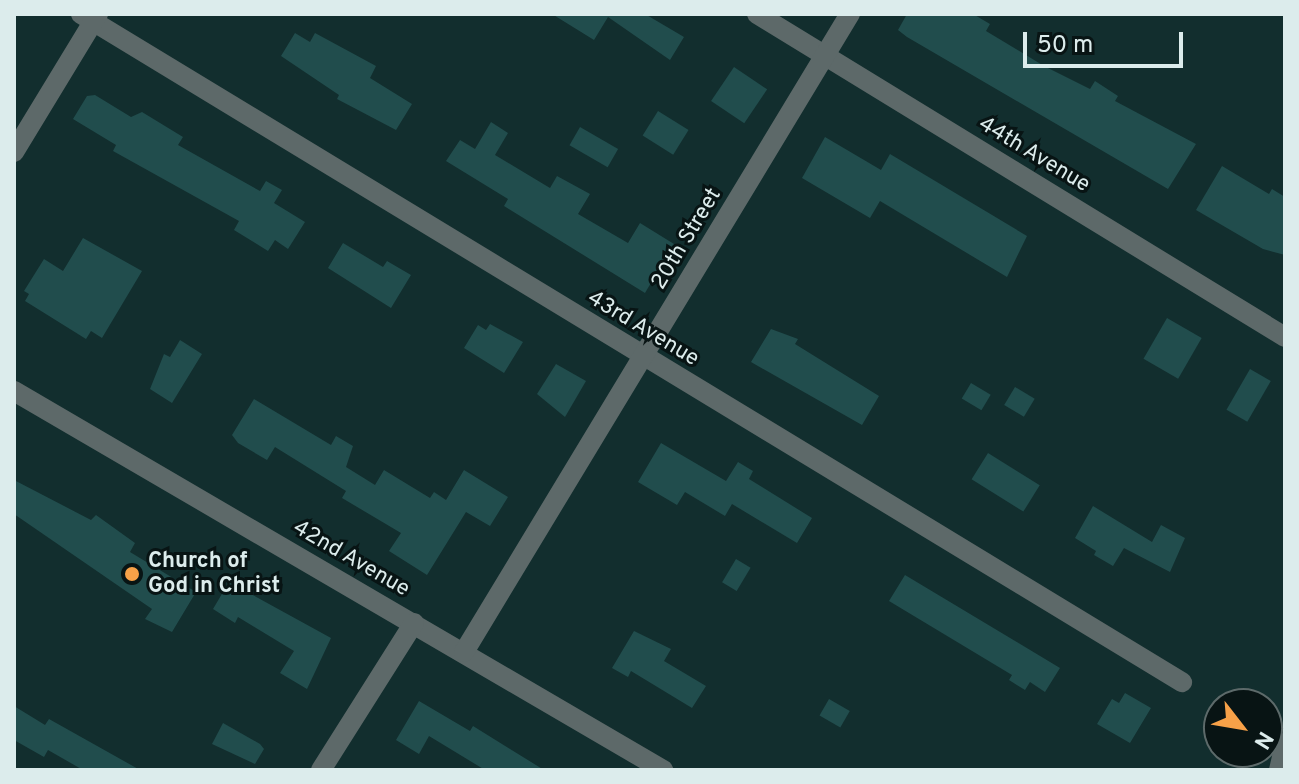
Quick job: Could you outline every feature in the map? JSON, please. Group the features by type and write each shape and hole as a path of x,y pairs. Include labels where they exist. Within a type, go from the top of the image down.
{"street":[{"name":"44th Avenue","path":"757,14 1285,337"},
{"name":"20th Street","path":"464,652 850,14"},
{"path":"14,152 91,16"},
{"name":"43rd Avenue","path":"91,16 644,358 1182,682"},
{"name":"42nd Avenue","path":"14,391 663,770"},
{"path":"321,770 414,623"},
{"path":"1279,770 1285,743"}],"building":[{"path":"552,14 645,14 684,37 670,60 608,17 594,40"},
{"path":"907,14 973,14 990,24 986,31 1044,66 1090,89 1095,81 1118,96 1115,101 1196,144 1168,189 907,37 898,30"},
{"path":"295,33 310,42 315,33 376,66 370,78 412,104 396,130 337,99 339,95 281,56"},
{"path":"734,67 767,89 744,123 711,101"},
{"path":"95,95 131,117 142,112 183,137 178,145 260,191 266,181 282,190 274,203 305,222 288,249 275,240 268,251 234,230 239,221 113,151 116,145 73,119 87,96"},
{"path":"658,111 689,130 673,155 643,136"},
{"path":"491,122 508,133 495,155 550,188 557,176 590,194 578,214 628,243 640,223 674,244 645,293 504,206 508,199 446,161 460,140 475,149"},
{"path":"580,127 618,149 608,167 570,145"},
{"path":"825,137 881,170 890,154 1027,236 1007,277 880,201 870,218 802,178"},
{"path":"1222,166 1269,194 1272,189 1285,197 1285,255 1263,249 1196,210"},
{"path":"83,238 142,271 102,338 91,331 86,339 25,301 29,294 24,291 44,259 63,271"},
{"path":"343,243 383,267 387,261 411,275 391,308 328,268"},
{"path":"1167,318 1202,338 1178,379 1144,359"},
{"path":"490,324 523,342 504,373 464,348 478,325 486,330"},
{"path":"771,329 798,339 795,344 879,396 862,425 751,362"},
{"path":"180,340 202,354 172,403 150,389 164,354 170,357"},
{"path":"556,364 586,381 565,417 537,394"},
{"path":"1250,369 1271,381 1247,422 1226,410"},
{"path":"971,383 991,395 981,410 962,398"},
{"path":"1015,387 1035,399 1024,417 1004,405"},
{"path":"254,399 331,445 336,436 353,446 346,467 375,485 384,470 430,498 434,492 446,500 464,470 508,497 490,526 466,512 427,575 389,551 401,533 342,498 346,491 275,447 267,460 238,443 232,435"},
{"path":"661,443 726,481 738,462 753,471 749,479 812,518 797,543 732,504 725,516 685,492 677,505 638,482"},
{"path":"988,453 1040,485 1023,512 972,479"},
{"path":"14,480 91,520 96,515 135,543 130,552 196,592 172,632 145,619 152,609 14,514"},
{"path":"1093,506 1152,542 1161,525 1185,538 1170,572 1124,548 1113,566 1094,555 1096,551 1075,538"},
{"path":"736,559 751,568 737,591 722,582"},
{"path":"905,575 1060,668 1045,692 1030,682 1025,690 1009,680 1012,675 889,601"},
{"path":"229,582 331,638 307,689 280,673 294,651 238,617 235,623 213,609"},
{"path":"634,631 671,649 664,661 706,686 692,708 631,671 628,677 612,668"},
{"path":"1125,693 1151,708 1130,743 1097,724 1112,699 1119,703"},
{"path":"829,699 850,711 840,727 820,715"},
{"path":"419,701 470,731 473,726 544,770 485,770 429,736 419,754 396,740"},
{"path":"14,706 45,725 49,719 140,770 83,770 48,750 44,757 14,740"},
{"path":"223,723 264,749 255,764 212,744"}],"place":[{"name":"Church of God in Christ","path":"132,574"}]}
